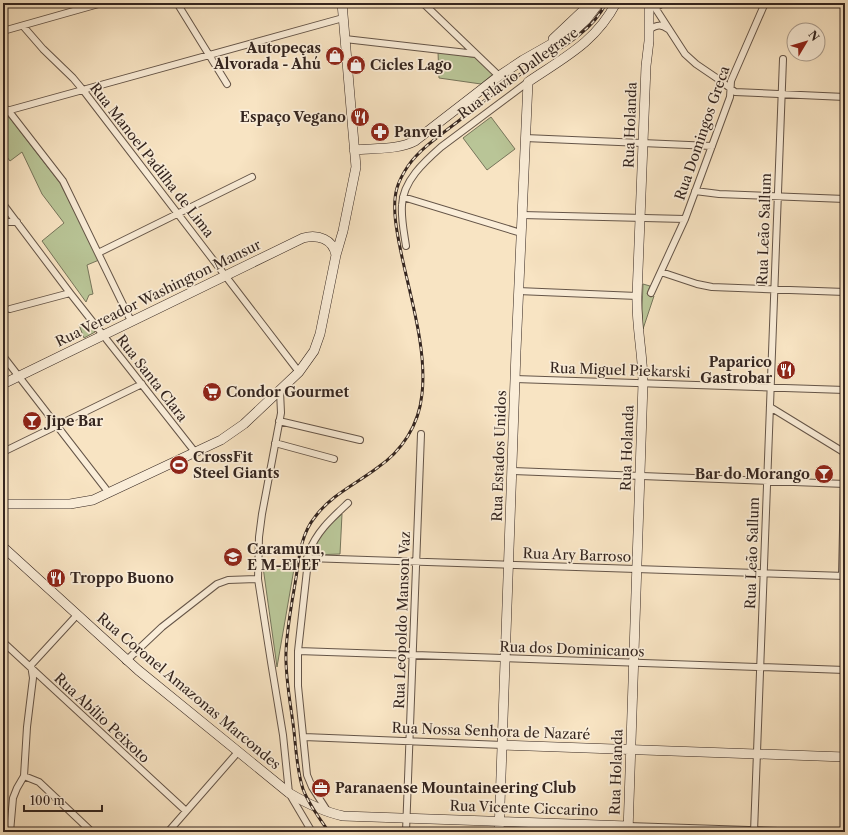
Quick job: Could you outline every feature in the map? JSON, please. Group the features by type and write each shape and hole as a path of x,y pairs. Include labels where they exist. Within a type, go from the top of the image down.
{"main road":[{"path":"3,504 76,504 93,500 195,452 232,433 280,391 299,372 310,357 317,342 336,255 343,231 356,167 342,3"},
{"name":"Rua Flávio Dallegrave","path":"545,47 591,3"},
{"name":"Rua Flávio Dallegrave","path":"354,150 404,145 415,141 499,76 581,25 599,3"},
{"name":"Rua Flávio Dallegrave","path":"528,82 588,41 606,19 616,3"},
{"name":"Rua Holanda","path":"643,3 645,16 644,41 646,66"},
{"name":"Rua Holanda","path":"628,829 643,383 642,358 637,318 637,296 646,66 652,5"},
{"name":"Rua Estados Unidos","path":"499,832 518,291 528,82"},
{"path":"336,255 334,246 327,240 334,237 338,232 354,150"},
{"name":"Rua Vereador Washington Mansur","path":"3,384 303,238 313,236 327,240"},
{"name":"Rua Coronel Amazonas Marcondes","path":"3,547 126,661 289,793"},
{"name":"Rua Nossa Senhora de Nazaré","path":"502,745 845,757"},
{"name":"Rua Vicente Ciccarino","path":"289,793 328,812 343,816 628,829"}],"street":[{"path":"75,3 80,9"},
{"path":"3,31 102,3"},
{"path":"177,3 227,84"},
{"path":"423,3 499,76"},
{"path":"663,3 652,5 682,50 690,60 721,81 731,90 739,93 845,97"},
{"name":"Rua Domingos Greca","path":"651,293 685,219 730,97 731,81 765,3"},
{"path":"131,321 63,181 6,111 343,18"},
{"path":"650,29 658,25 669,30"},
{"name":"Rua Manoel Padilha de Lima","path":"23,26 83,90 299,372"},
{"path":"345,38 476,54"},
{"name":"Rua Leão Sallum","path":"754,831 783,58"},
{"name":"Rua Flávio Dallegrave","path":"406,246 402,215 403,197 412,178 431,155 471,123 528,82"},
{"path":"525,138 712,146"},
{"path":"98,253 252,177"},
{"path":"695,191 719,194 845,199"},
{"path":"403,197 521,233"},
{"name":"Rua Santa Clara","path":"3,204 70,293 195,452"},
{"path":"522,215 685,219"},
{"path":"3,222 17,222"},
{"path":"661,272 704,286 845,292"},
{"path":"518,291 637,296"},
{"path":"10,309 70,293"},
{"path":"3,356 109,493"},
{"name":"Rua Miguel Piekarski","path":"515,379 845,390"},
{"path":"3,452 142,384"},
{"path":"280,391 281,408 259,537 258,579 282,729 289,793"},
{"path":"770,407 845,454"},
{"path":"279,421 360,440"},
{"name":"Rua Leopoldo Manson Vaz","path":"406,832 421,434"},
{"path":"275,443 334,459"},
{"path":"512,471 845,484 843,576"},
{"path":"328,812 312,787 307,775 298,686 298,651 307,558 312,544 323,527 348,503"},
{"name":"Rua Ary Barroso","path":"307,558 843,576"},
{"path":"126,661 162,627 217,584 228,580 258,579"},
{"path":"10,832 13,798 24,776 27,727 33,678 31,668 32,662 77,615"},
{"name":"Rua Abílio Peixoto","path":"3,642 186,811"},
{"name":"Rua dos Dominicanos","path":"298,651 845,670"},
{"name":"Rua Nossa Senhora de Nazaré","path":"304,737 502,745"},
{"path":"168,832 238,752"},
{"path":"24,776 39,782 92,832"},
{"name":"Rua Coronel Amazonas Marcondes","path":"289,793 312,832"},
{"name":"Rua Vicente Ciccarino","path":"628,829 811,832"}],"green space":[{"path":"438,52 478,58 493,74 481,84 439,78"},
{"path":"9,117 60,183 99,260 87,265 93,294 89,295 86,302 42,241 64,223 42,194 22,152 10,161 3,152 3,118"},
{"path":"491,117 515,149 487,170 463,138"},
{"path":"643,284 650,286 647,294 654,296 643,329 642,310"},
{"path":"87,321 95,332 84,338 79,325"},
{"path":"342,514 340,554 312,555 324,532"},
{"path":"295,563 277,667 263,567"}],"railway":[{"path":"329,832 308,801 299,775 286,672 287,633 300,554 304,538 310,524 328,502 377,468 394,454 413,427 420,405 423,377 422,360 417,325 400,249 396,223 395,196 398,185 408,166 424,148 502,87 573,40 592,23 606,3"}],"place":[{"name":"Autopeças Alvorada - Ahú","path":"335,56"},
{"name":"Cicles Lago","path":"356,65"},
{"name":"Espaço Vegano","path":"360,117"},
{"name":"Panvel","path":"380,132"},
{"name":"Paparico Gastrobar","path":"786,370"},
{"name":"Condor Gourmet","path":"212,392"},
{"name":"Jipe Bar","path":"32,421"},
{"name":"CrossFit Steel Giants","path":"179,465"},
{"name":"Bar do Morango","path":"824,474"},
{"name":"Caramuru, E M-EI EF","path":"233,557"},
{"name":"Troppo Buono","path":"56,578"},
{"name":"Paranaense Mountaineering Club","path":"321,788"}]}
